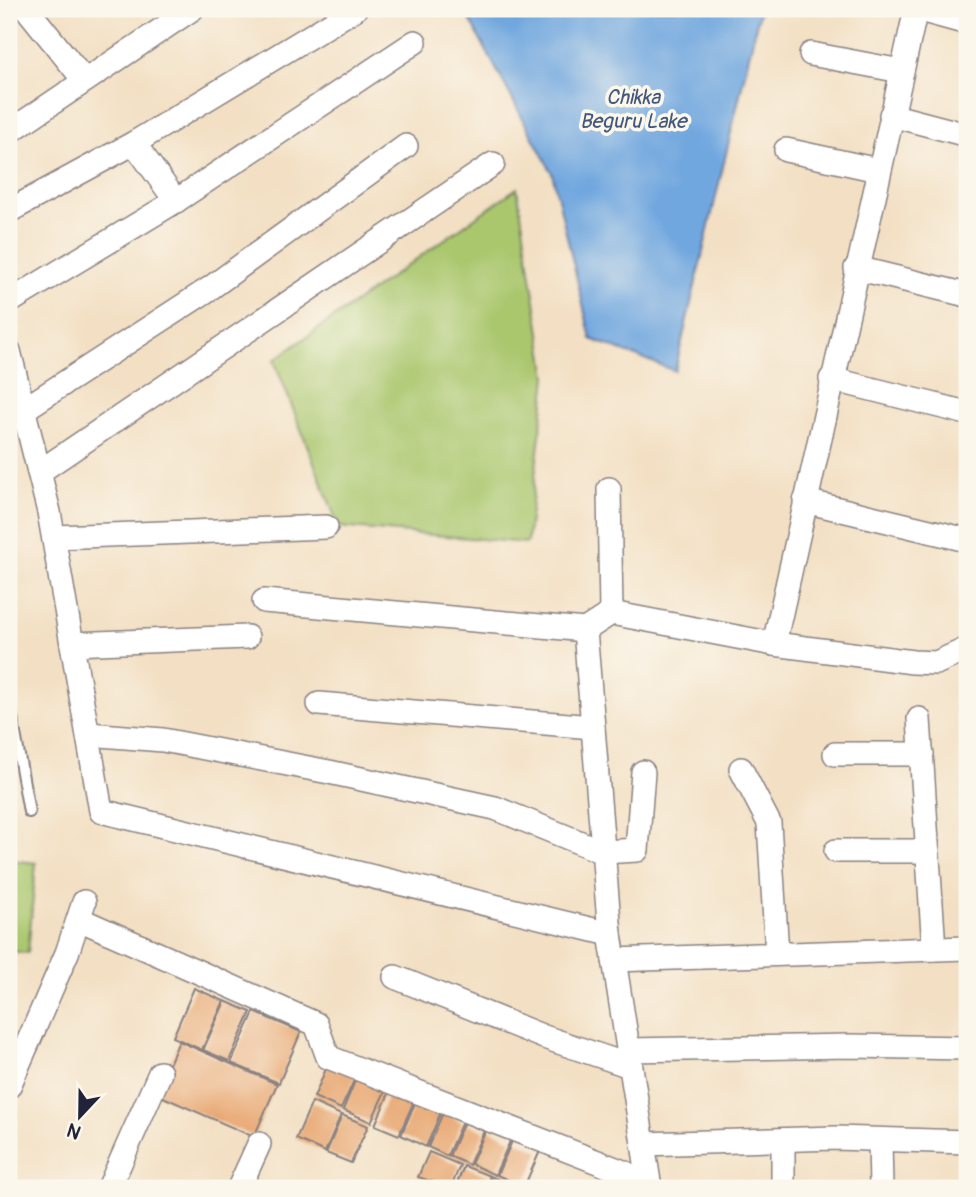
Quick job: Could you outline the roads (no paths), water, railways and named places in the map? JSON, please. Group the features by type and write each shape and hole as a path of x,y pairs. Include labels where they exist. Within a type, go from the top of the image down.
{"street":[{"path":"27,9 83,80"},
{"path":"9,132 192,9"},
{"path":"9,211 134,143 355,9"},
{"path":"774,644 831,379 916,9 967,23"},
{"path":"9,302 176,201 415,42"},
{"path":"811,54 901,71"},
{"path":"891,115 967,135"},
{"path":"134,143 176,201"},
{"path":"23,410 209,289 406,146"},
{"path":"786,150 878,170"},
{"path":"39,472 493,164"},
{"path":"856,268 967,295"},
{"path":"9,351 54,537 101,811 610,934"},
{"path":"831,379 967,413"},
{"path":"608,489 611,613"},
{"path":"805,501 967,540"},
{"path":"54,537 326,527"},
{"path":"264,601 585,630 611,613 774,644 927,663 936,663 967,649"},
{"path":"585,630 610,934 649,1185"},
{"path":"72,644 247,637"},
{"path":"319,704 593,727"},
{"path":"919,719 934,949"},
{"path":"88,734 163,740 495,808 603,852 637,850 643,772"},
{"path":"835,754 922,754"},
{"path":"741,769 769,823 777,954"},
{"path":"836,851 928,851"},
{"path":"9,1086 82,910 316,1024 328,1057 649,1185"},
{"path":"614,960 967,948"},
{"path":"396,977 544,1037 629,1058 850,1046 967,1048"},
{"path":"109,1188 160,1073"},
{"path":"643,1144 783,1140 967,1142"},
{"path":"783,1140 783,1188"},
{"path":"880,1140 881,1188"},
{"path":"239,1188 259,1144"}],"lane":[{"path":"9,699 29,812"}],"water":[{"name":"Chikka Beguru Lake","path":"464,9 760,9 675,371 591,339 552,173"}]}
